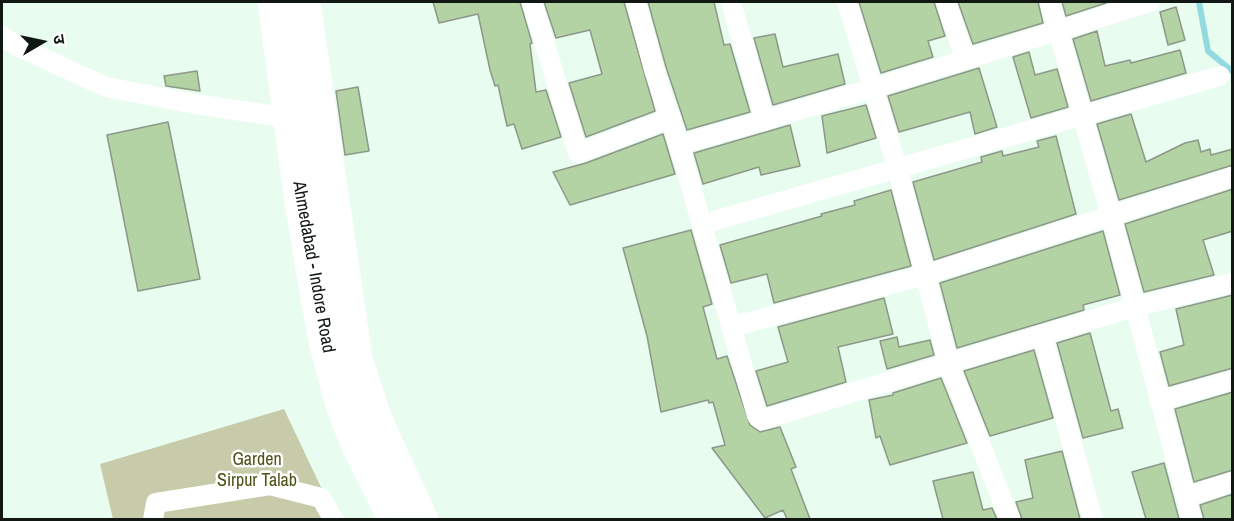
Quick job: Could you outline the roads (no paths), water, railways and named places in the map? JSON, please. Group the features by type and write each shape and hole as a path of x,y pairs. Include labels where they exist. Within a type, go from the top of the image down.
{"highway":[{"name":"Ahmedabad - Indore Road","path":"273,2 302,209 324,338 342,406 358,446 396,519"},
{"name":"Ahmedabad - Indore Road","path":"304,2 356,357 375,418 422,519"}],"street":[{"path":"532,2 578,153 671,118"},
{"path":"636,2 654,70 680,145 757,416 762,420 1042,334 1233,282"},
{"path":"731,2 765,121"},
{"path":"847,2 897,167 948,362 1010,519"},
{"path":"946,2 965,59"},
{"path":"1050,2 1111,216 1192,519"},
{"path":"680,145 874,88 1150,2"},
{"path":"2,36 17,46 106,87 195,104 289,118"},
{"path":"703,224 1220,76"},
{"path":"731,327 925,275 1233,177"},
{"path":"1042,334 1093,519"},
{"path":"1159,401 1233,380"},
{"path":"1186,497 1233,482"},
{"path":"153,519 156,503 270,485 321,498 333,519"}],"waterway":[{"path":"1199,2 1208,51 1232,71"}],"park label":[{"name":"Garden Sirpur Talab","path":"257,470"}]}
